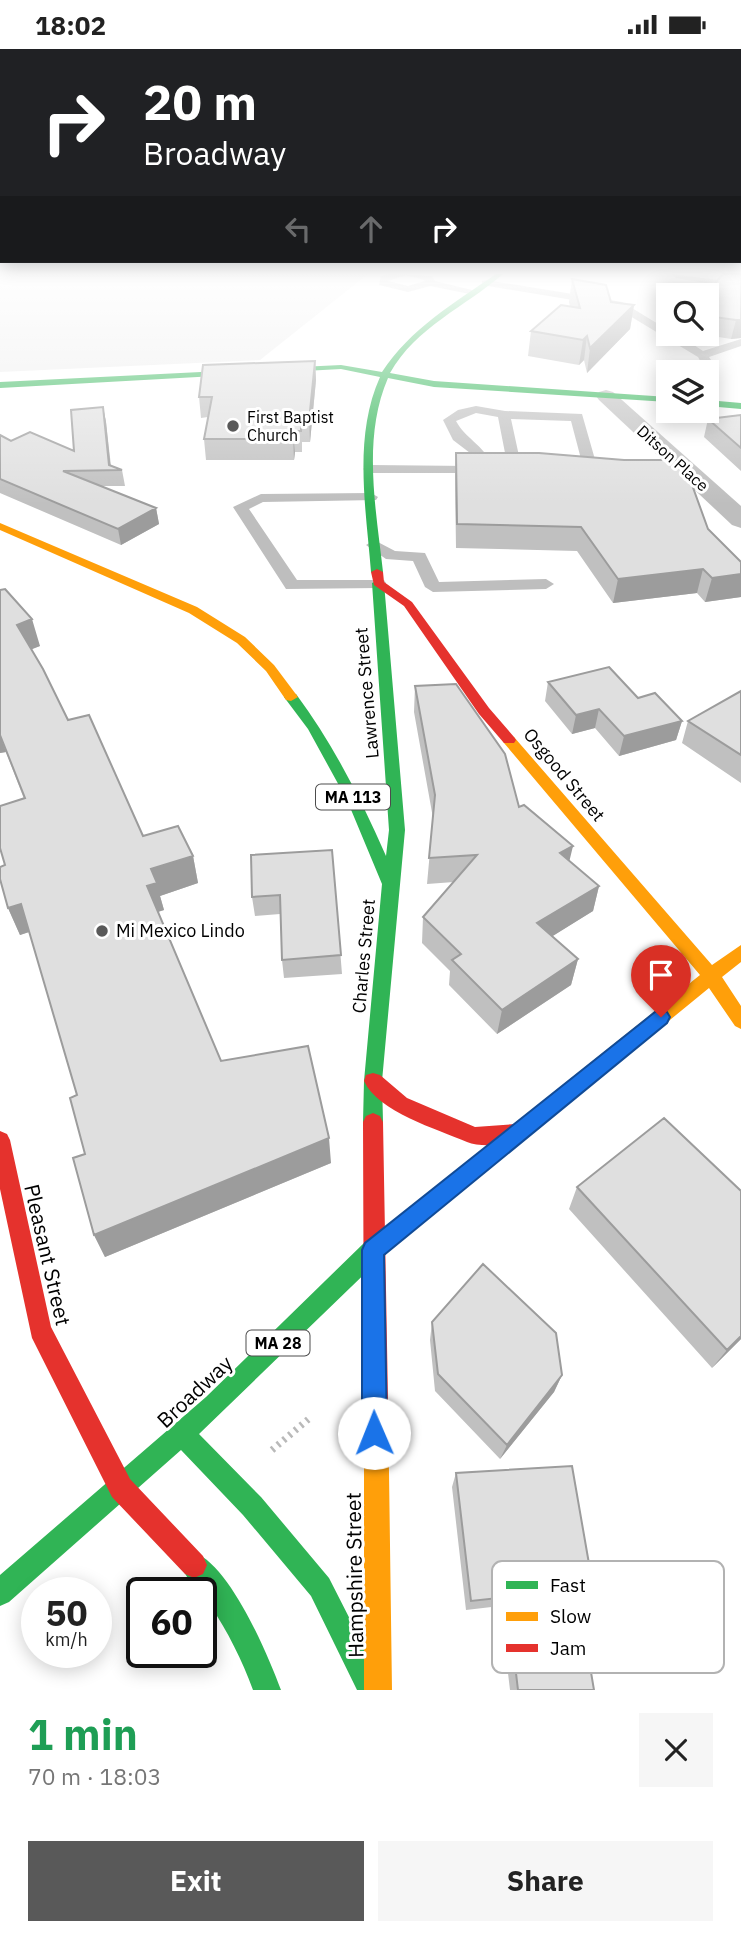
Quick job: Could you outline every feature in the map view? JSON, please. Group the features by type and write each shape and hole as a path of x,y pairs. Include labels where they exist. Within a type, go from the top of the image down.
{"main road":[{"path":"378,583 370,469 374,411 385,373 403,351"},
{"path":"0,385 341,367 434,384 656,399"},
{"path":"719,404 741,406"},
{"name":"Charles Street","path":"0,526 128,585 193,610 242,640 270,668 314,728 354,800 390,884 373,1081 373,1250"},
{"name":"Lawrence Street","path":"378,583 397,830 390,884"},
{"name":"Osgood Street","path":"378,583 408,604 484,711 712,977 741,1021"},
{"name":"Broadway","path":"0,1593 182,1434 373,1250 741,952"},
{"path":"373,1081 400,1104 474,1136 516,1133"},
{"name":"Pleasant Street","path":"0,1140 40,1330 121,1488"},
{"name":"Hampshire Street","path":"373,1250 377,1690"},
{"path":"182,1434 253,1506 320,1587 372,1690"},
{"path":"121,1488 217,1589 259,1668 267,1690"}],"street":[{"name":"Ditson Place","path":"606,396 682,476 741,520"}],"lane":[{"path":"695,351 705,360"},
{"path":"702,355 715,351"},
{"path":"370,469 473,470 484,463 480,454 458,437 449,420 463,410 485,409 504,415 577,417 589,463 525,463"},
{"path":"504,415 513,458 543,471 594,474"},
{"path":"371,497 261,498 240,507 292,585 378,583"},
{"path":"375,547 392,556 419,556 433,587 546,584"}],"path":[{"path":"265,1457 312,1417"}],"shaded area":[{"path":"0,351 272,351 260,360 0,372"}],"building":[{"path":"315,361 309,421 301,421 301,431 293,431 293,439 204,439 212,397 199,397 203,365"},
{"path":"103,407 109,465 122,470 63,471 156,508 118,529 0,479 0,435 11,441 30,432 74,451 71,410"},
{"path":"741,415 741,448 713,423 719,423 719,418"},
{"path":"456,453 539,453 624,460 683,460 708,529 741,562 741,574 712,578 703,569 618,579 581,527 457,524"},
{"path":"5,589 32,619 17,625 68,720 89,715 143,836 178,826 193,856 151,869 157,883 147,886 221,1061 308,1046 329,1138 94,1235 73,1158 85,1154 70,1098 77,1095 21,904 8,908 0,879 0,867 5,865 0,848 0,806 25,798 0,735 0,590"},
{"path":"609,667 638,698 655,693 682,721 624,736 599,709 576,715 548,682"},
{"path":"456,684 505,754 519,807 524,805 573,846 560,853 599,886 537,923 578,959 502,1010 452,960 461,954 423,917 477,855 429,858 435,795 415,686"},
{"path":"741,691 741,755 688,721"},
{"path":"332,850 341,955 282,960 280,895 252,897 251,855"},
{"path":"664,1118 741,1191 741,1336 727,1350 577,1187"},
{"path":"483,1264 556,1333 562,1375 507,1445 438,1374 432,1322"},
{"path":"572,1466 589,1561 492,1561 492,1599 471,1601 456,1473"},
{"path":"516,1673 591,1673 594,1690 518,1690"}],"traffic: fast":[{"path":"377,572 370,497 369,442 378,392 387,371 402,351"},
{"path":"0,385 341,367 434,384 656,399"},
{"path":"719,404 741,406"},
{"path":"378,583 397,830 390,884"},
{"path":"291,697 314,728 354,800 390,884 373,1081 373,1122"},
{"path":"0,1593 214,1405 373,1250 421,1211"},
{"path":"182,1434 252,1506 320,1587 372,1690"},
{"path":"194,1565 237,1624 267,1690"}],"traffic: slow":[{"path":"0,526 193,610 241,640 270,668 291,697"},
{"path":"509,740 712,977 741,1021"},
{"path":"421,1211 741,952"},
{"path":"376,1400 378,1690"}],"traffic: jam":[{"path":"377,572 378,583 408,604 484,711 509,740"},
{"path":"373,1081 400,1104 474,1136 516,1133"},
{"path":"373,1122 376,1400"},
{"path":"0,1140 40,1330 121,1488 194,1565"}],"place":[{"name":"First Baptist Church","path":"233,426"},
{"name":"Mi Mexico Lindo","path":"102,931"}],"route":[{"path":"374,1433 373,1250 661,1017"}]}
